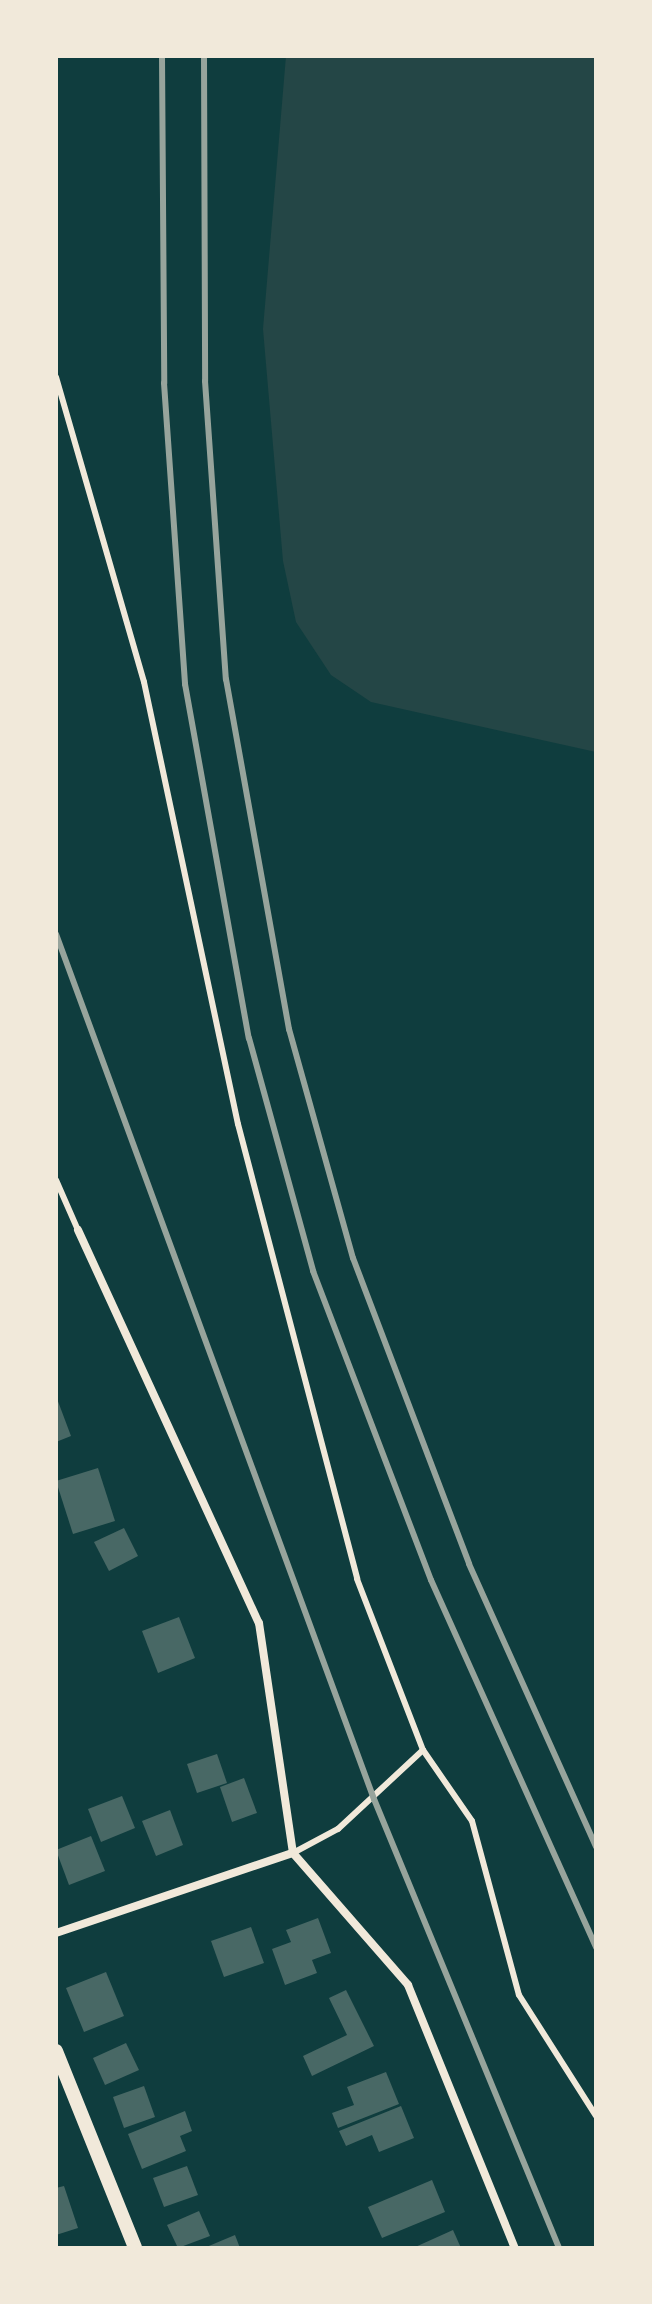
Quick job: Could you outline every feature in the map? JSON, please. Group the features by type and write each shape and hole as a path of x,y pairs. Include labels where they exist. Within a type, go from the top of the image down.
{"street":[{"path":"78,1230 259,1623 293,1853 408,1985 515,2248"},
{"path":"56,1933 293,1853"},
{"path":"56,2051 135,2248"}],"lane":[{"path":"56,377 144,682 238,1124 357,1579 423,1750 472,1821 519,1995 596,2116"},
{"path":"56,1180 78,1230"},
{"path":"293,1853 338,1829 423,1750"}],"shaded area":[{"path":"286,56 596,56 596,752 371,702 331,675 296,622 283,561 263,329"}],"building":[{"path":"56,1396 71,1436 56,1442"},
{"path":"98,1468 115,1521 73,1534 56,1481"},
{"path":"124,1528 138,1556 109,1571 94,1542"},
{"path":"179,1617 195,1658 158,1673 142,1631"},
{"path":"217,1754 227,1783 197,1793 187,1764"},
{"path":"244,1778 257,1813 232,1822 220,1787"},
{"path":"122,1796 135,1828 101,1842 88,1809"},
{"path":"170,1810 183,1845 156,1856 142,1821"},
{"path":"91,1836 105,1871 69,1885 56,1850"},
{"path":"318,1918 331,1953 312,1960 317,1973 285,1985 272,1949 291,1942 286,1930"},
{"path":"251,1927 264,1963 224,1977 211,1941"},
{"path":"106,1972 124,2016 84,2032 66,1988"},
{"path":"346,1990 374,2046 312,2076 303,2056 347,2035 329,1998"},
{"path":"126,2043 139,2070 105,2085 93,2058"},
{"path":"386,2072 399,2104 338,2128 332,2113 354,2105 347,2087"},
{"path":"144,2086 155,2117 124,2128 113,2097"},
{"path":"401,2106 414,2138 379,2152 372,2135 346,2146 339,2131"},
{"path":"185,2111 192,2131 180,2136 186,2151 142,2169 128,2134"},
{"path":"187,2166 198,2195 164,2207 153,2178"},
{"path":"432,2180 445,2212 382,2238 368,2207"},
{"path":"64,2186 78,2228 56,2235 56,2188"},
{"path":"199,2211 210,2236 178,2248 167,2225"},
{"path":"453,2230 461,2248 413,2248"},
{"path":"235,2235 240,2248 204,2248"}],"railway":[{"path":"162,56 164,383 185,684 249,1038 313,1271 431,1580 596,1948"},
{"path":"204,56 205,381 226,679 289,1029 353,1258 469,1564 596,1847"},
{"path":"56,934 374,1799 559,2248"}]}
